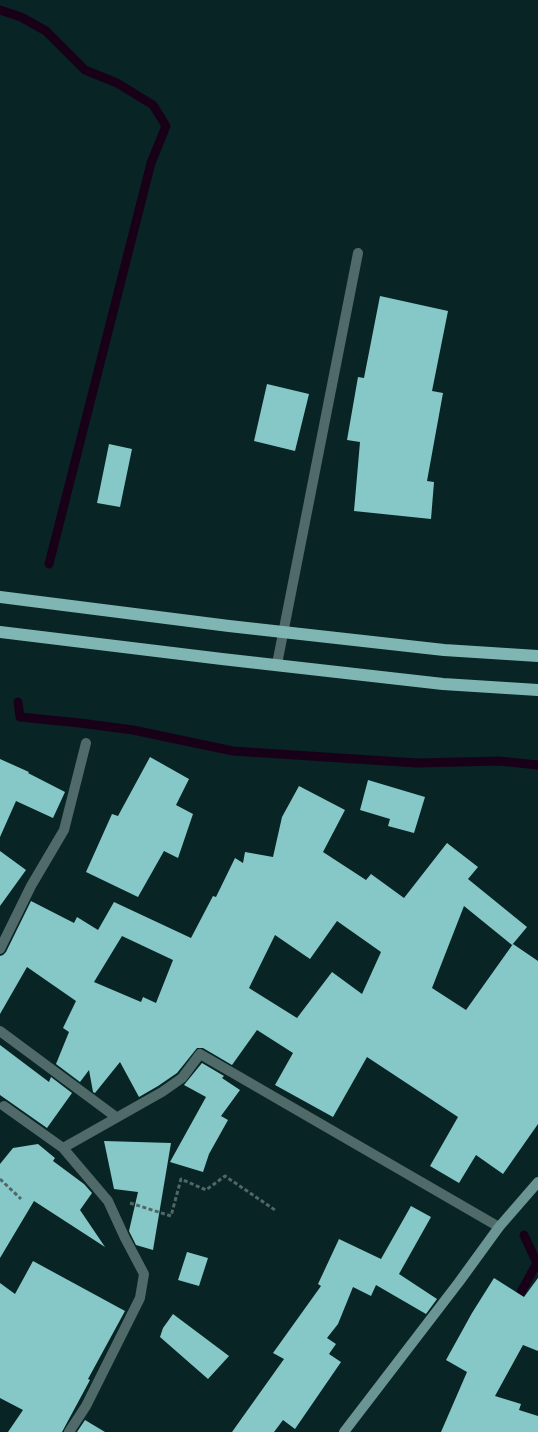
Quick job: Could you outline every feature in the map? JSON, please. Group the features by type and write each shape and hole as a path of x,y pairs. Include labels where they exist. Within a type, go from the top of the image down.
{"main road":[{"path":"0,598 444,650 538,656"},
{"path":"0,632 443,684 538,690"}],"street":[{"path":"277,664 358,253"},
{"path":"0,949 32,886 64,830 86,742"},
{"path":"0,1031 116,1117"},
{"path":"63,1148 162,1092 182,1078 200,1054 499,1227"},
{"path":"1,1106 63,1148 108,1201 144,1274 140,1298 86,1406 69,1432"},
{"path":"344,1432 499,1227 538,1182"}],"path":[{"path":"118,1222 130,1202 170,1216 181,1179 206,1190 225,1176 275,1210"},
{"path":"0,1179 22,1200"}],"building":[{"path":"380,296 448,311 432,391 443,393 427,481 434,482 431,519 354,511 360,442 347,440 358,377 364,378"},
{"path":"267,384 309,394 295,451 254,441"},
{"path":"109,444 132,449 120,507 97,503"},
{"path":"150,757 189,779 176,805 193,814 178,858 164,851 138,897 86,872 112,814 118,816"},
{"path":"0,759 29,772 65,792 53,818 16,801 0,837"},
{"path":"368,780 425,797 414,833 388,826 390,819 360,810"},
{"path":"299,786 345,810 323,852 366,880 371,874 404,898 447,843 478,867 468,879 527,927 512,945 464,906 432,988 466,1010 513,944 538,961 538,1124 503,1174 476,1155 459,1183 430,1166 458,1117 367,1057 333,1117 275,1085 293,1053 257,1030 232,1065 203,1048 197,1048 177,1073 139,1097 120,1062 95,1093 93,1092 89,1070 80,1082 56,1064 69,1032 63,1028 76,1001 27,967 0,1014 0,956 6,952 31,901 74,923 77,917 98,930 114,902 191,938 213,896 216,897 235,858 243,863 245,852 273,857 282,817","holes":["337,921 381,952 362,994 332,972 297,1018 249,988 275,935 310,959","122,936 173,960 156,1003 143,997 141,1002 94,982"]},
{"path":"0,851 26,870 0,906"},
{"path":"0,1045 49,1082 51,1077 72,1093 47,1128 0,1095"},
{"path":"202,1063 224,1076 222,1078 240,1090 221,1116 228,1120 209,1154 203,1172 170,1162 206,1097 184,1085"},
{"path":"104,1141 171,1143 153,1250 136,1245 129,1231 138,1192 114,1189"},
{"path":"38,1144 55,1158 53,1161 84,1184 92,1193 80,1210 105,1247 34,1201 0,1258 0,1164 13,1148"},
{"path":"411,1206 431,1217 399,1274 437,1299 426,1314 376,1285 371,1296 353,1287 338,1324 327,1338 336,1344 329,1354 341,1362 295,1429 283,1420 274,1432 232,1432 284,1359 273,1353 321,1286 318,1284 339,1239 381,1259"},
{"path":"187,1252 208,1258 199,1286 178,1280"},
{"path":"33,1261 125,1311 62,1432 8,1432 23,1410 0,1398 0,1283 15,1294"},
{"path":"494,1278 524,1297 538,1278 538,1351 523,1345 495,1396 521,1404 519,1410 538,1416 538,1432 441,1432 467,1372 446,1360"},
{"path":"173,1314 229,1356 208,1379 160,1337 163,1328"},
{"path":"85,1420 105,1432 77,1432"}],"waterway":[{"path":"0,10 21,17 46,31 85,70 117,83 153,105 166,126 151,163 49,564"},
{"path":"18,702 20,717 133,730 233,751 417,763 499,761 538,765"},
{"path":"514,1303 537,1263 524,1235"}]}
